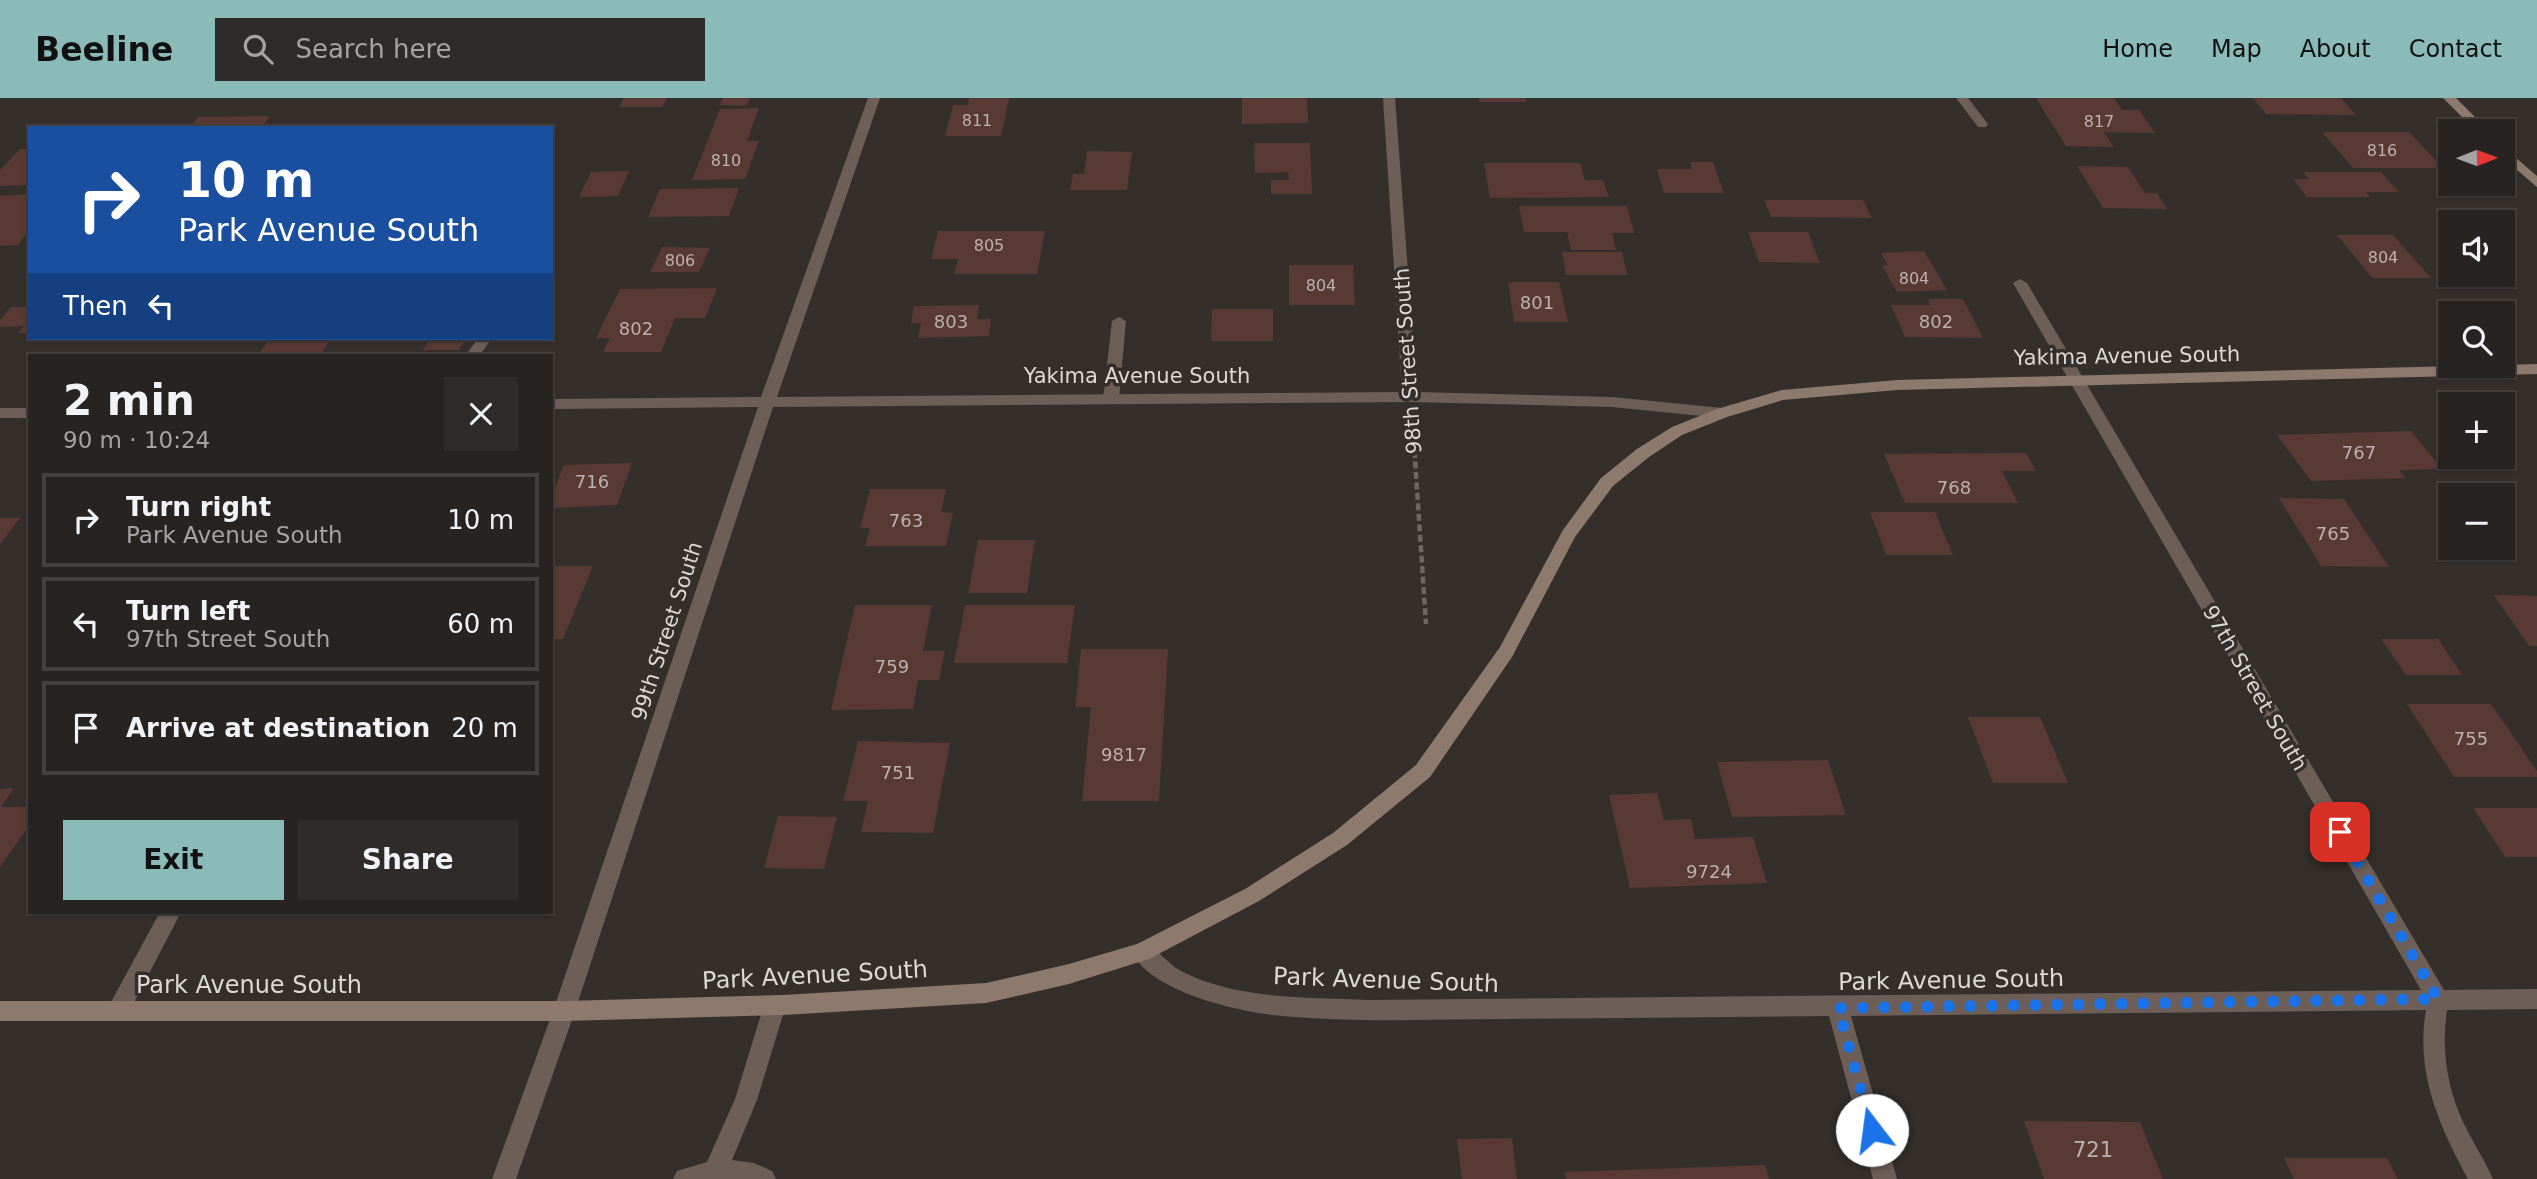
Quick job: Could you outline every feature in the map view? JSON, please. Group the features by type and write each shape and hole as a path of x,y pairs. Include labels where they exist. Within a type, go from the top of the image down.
{"main road":[{"path":"2449,98 2471,119"},
{"path":"2515,162 2537,183"},
{"name":"Yakima Avenue South","path":"1142,952 1252,895 1340,839 1423,771 1475,701 1506,652 1569,534 1607,482 1643,453 1677,431 1722,413 1782,395 1830,389 2537,369"},
{"name":"Park Avenue South","path":"0,1011 564,1012 880,1001 986,992 1069,974 1142,952"}],"street":[{"name":"99th Street South","path":"504,1179 564,1012 768,400 874,98"},
{"name":"98th Street South","path":"1389,98 1410,397"},
{"path":"1962,98 1982,124"},
{"name":"97th Street South","path":"2020,283 2438,999"},
{"path":"1111,399 1119,321"},
{"name":"Yakima Avenue South","path":"553,404 768,400 1410,397 1589,401 1722,413"},
{"path":"0,413 28,413"},
{"path":"118,1011 171,914"},
{"name":"Park Avenue South","path":"1142,952 1173,978 1220,995 1281,1006 1368,1010 1838,1008 2537,999"},
{"path":"2438,999 2432,1024 2432,1056 2438,1091 2481,1179"},
{"path":"715,1171 746,1100 775,1005"},
{"path":"1838,1008 1885,1179"},
{"path":"685,1179 715,1171 748,1172 764,1179"}],"path":[{"name":"98th Street South","path":"1410,397 1426,624"}],"building":[{"path":"624,98 667,98 662,107 619,107"},
{"path":"723,98 750,98 746,106 719,105"},
{"path":"969,98 1009,98 1001,136 945,136 953,105 967,105"},
{"path":"1242,98 1307,98 1308,123 1242,124"},
{"path":"1479,98 1525,98 1526,102 1479,102"},
{"path":"2036,98 2114,98 2122,110 2139,110 2155,133 2104,132 2114,147 2066,146"},
{"path":"2253,98 2341,98 2356,115 2266,114"},
{"path":"759,108 747,141 759,141 745,179 692,180 720,109"},
{"path":"270,116 262,126 191,126 198,117"},
{"path":"2322,132 2409,132 2438,163 2438,168 2353,168"},
{"path":"1254,143 1310,143 1312,194 1271,194 1271,180 1289,180 1288,172 1255,173"},
{"path":"20,149 28,149 28,185 0,186 0,170"},
{"path":"1087,151 1132,152 1127,190 1070,190 1073,174 1084,174"},
{"path":"1690,162 1713,162 1724,193 1664,193 1657,169 1692,169"},
{"path":"1484,163 1580,163 1585,180 1603,180 1609,197 1490,198"},
{"path":"2077,166 2128,167 2145,193 2157,193 2167,209 2103,208"},
{"path":"629,171 618,196 579,197 591,172"},
{"path":"2303,172 2381,172 2399,192 2366,192 2370,197 2307,197 2293,179 2309,179"},
{"path":"739,188 729,216 648,217 660,189"},
{"path":"28,194 28,232 18,245 0,246 0,196"},
{"path":"1764,200 1863,200 1872,218 1771,217"},
{"path":"1519,206 1627,206 1634,233 1612,233 1616,250 1571,250 1567,232 1524,232"},
{"path":"938,231 1045,231 1037,274 954,274 958,259 931,259"},
{"path":"1748,232 1808,232 1820,263 1759,262"},
{"path":"2337,235 2393,235 2431,278 2372,278"},
{"path":"662,247 710,248 699,272 650,272"},
{"path":"1924,251 1947,290 1897,292 1882,266 1888,265 1881,253"},
{"path":"1562,252 1622,252 1627,275 1566,275"},
{"path":"1289,265 1353,265 1355,305 1289,305"},
{"path":"1508,282 1559,282 1568,322 1514,322"},
{"path":"717,288 705,318 675,318 661,352 603,352 610,338 596,338 620,289"},
{"path":"1928,299 1963,299 1983,338 1905,337 1891,305 1930,305"},
{"path":"979,305 977,319 991,319 989,336 918,338 921,323 911,323 914,306"},
{"path":"11,307 28,307 28,333 18,333 24,326 0,327 0,320"},
{"path":"1212,309 1273,309 1273,341 1211,341"},
{"path":"269,340 330,340 322,354 259,354"},
{"path":"429,340 465,340 459,350 423,350"},
{"path":"2411,431 2438,464 2438,469 2442,469 2399,470 2406,478 2311,481 2277,435"},
{"path":"2026,453 2036,471 2002,471 2018,503 1905,503 1884,454"},
{"path":"632,463 617,505 553,508 553,492 564,465"},
{"path":"870,489 946,489 941,512 953,513 946,546 865,546 870,528 860,528"},
{"path":"2279,498 2344,499 2389,567 2321,566"},
{"path":"1870,512 1935,512 1953,555 1886,555"},
{"path":"0,518 20,518 0,544"},
{"path":"978,540 1035,540 1027,593 968,593"},
{"path":"553,566 593,566 563,639 553,639"},
{"path":"2494,595 2537,596 2537,646 2529,646"},
{"path":"855,605 932,605 923,651 945,651 939,680 918,680 913,709 831,710"},
{"path":"965,605 1075,605 1067,663 954,663"},
{"path":"2381,639 2438,639 2462,675 2406,675"},
{"path":"1081,649 1168,649 1159,801 1082,801 1091,707 1075,707"},
{"path":"2407,704 2491,704 2537,771 2537,777 2454,777"},
{"path":"1968,717 2040,717 2068,783 1993,783"},
{"path":"858,741 950,743 933,833 861,832 868,801 843,801"},
{"path":"1828,760 1846,815 1732,817 1717,762"},
{"path":"14,788 1,807 28,807 28,827 0,867 0,789"},
{"path":"1657,793 1664,820 1691,819 1695,839 1753,837 1767,883 1630,888 1609,795"},
{"path":"2473,808 2537,808 2537,857 2505,857"},
{"path":"778,816 837,817 824,869 764,868"},
{"path":"2024,1121 2140,1122 2163,1179 2044,1179"},
{"path":"1512,1138 1517,1179 1462,1179 1457,1139"},
{"path":"2284,1158 2387,1158 2398,1179 2294,1179"},
{"path":"1765,1165 1769,1179 1566,1179 1565,1172"}],"route":[{"path":"1872,1130 1838,1008 2438,999 2340,832"}]}
